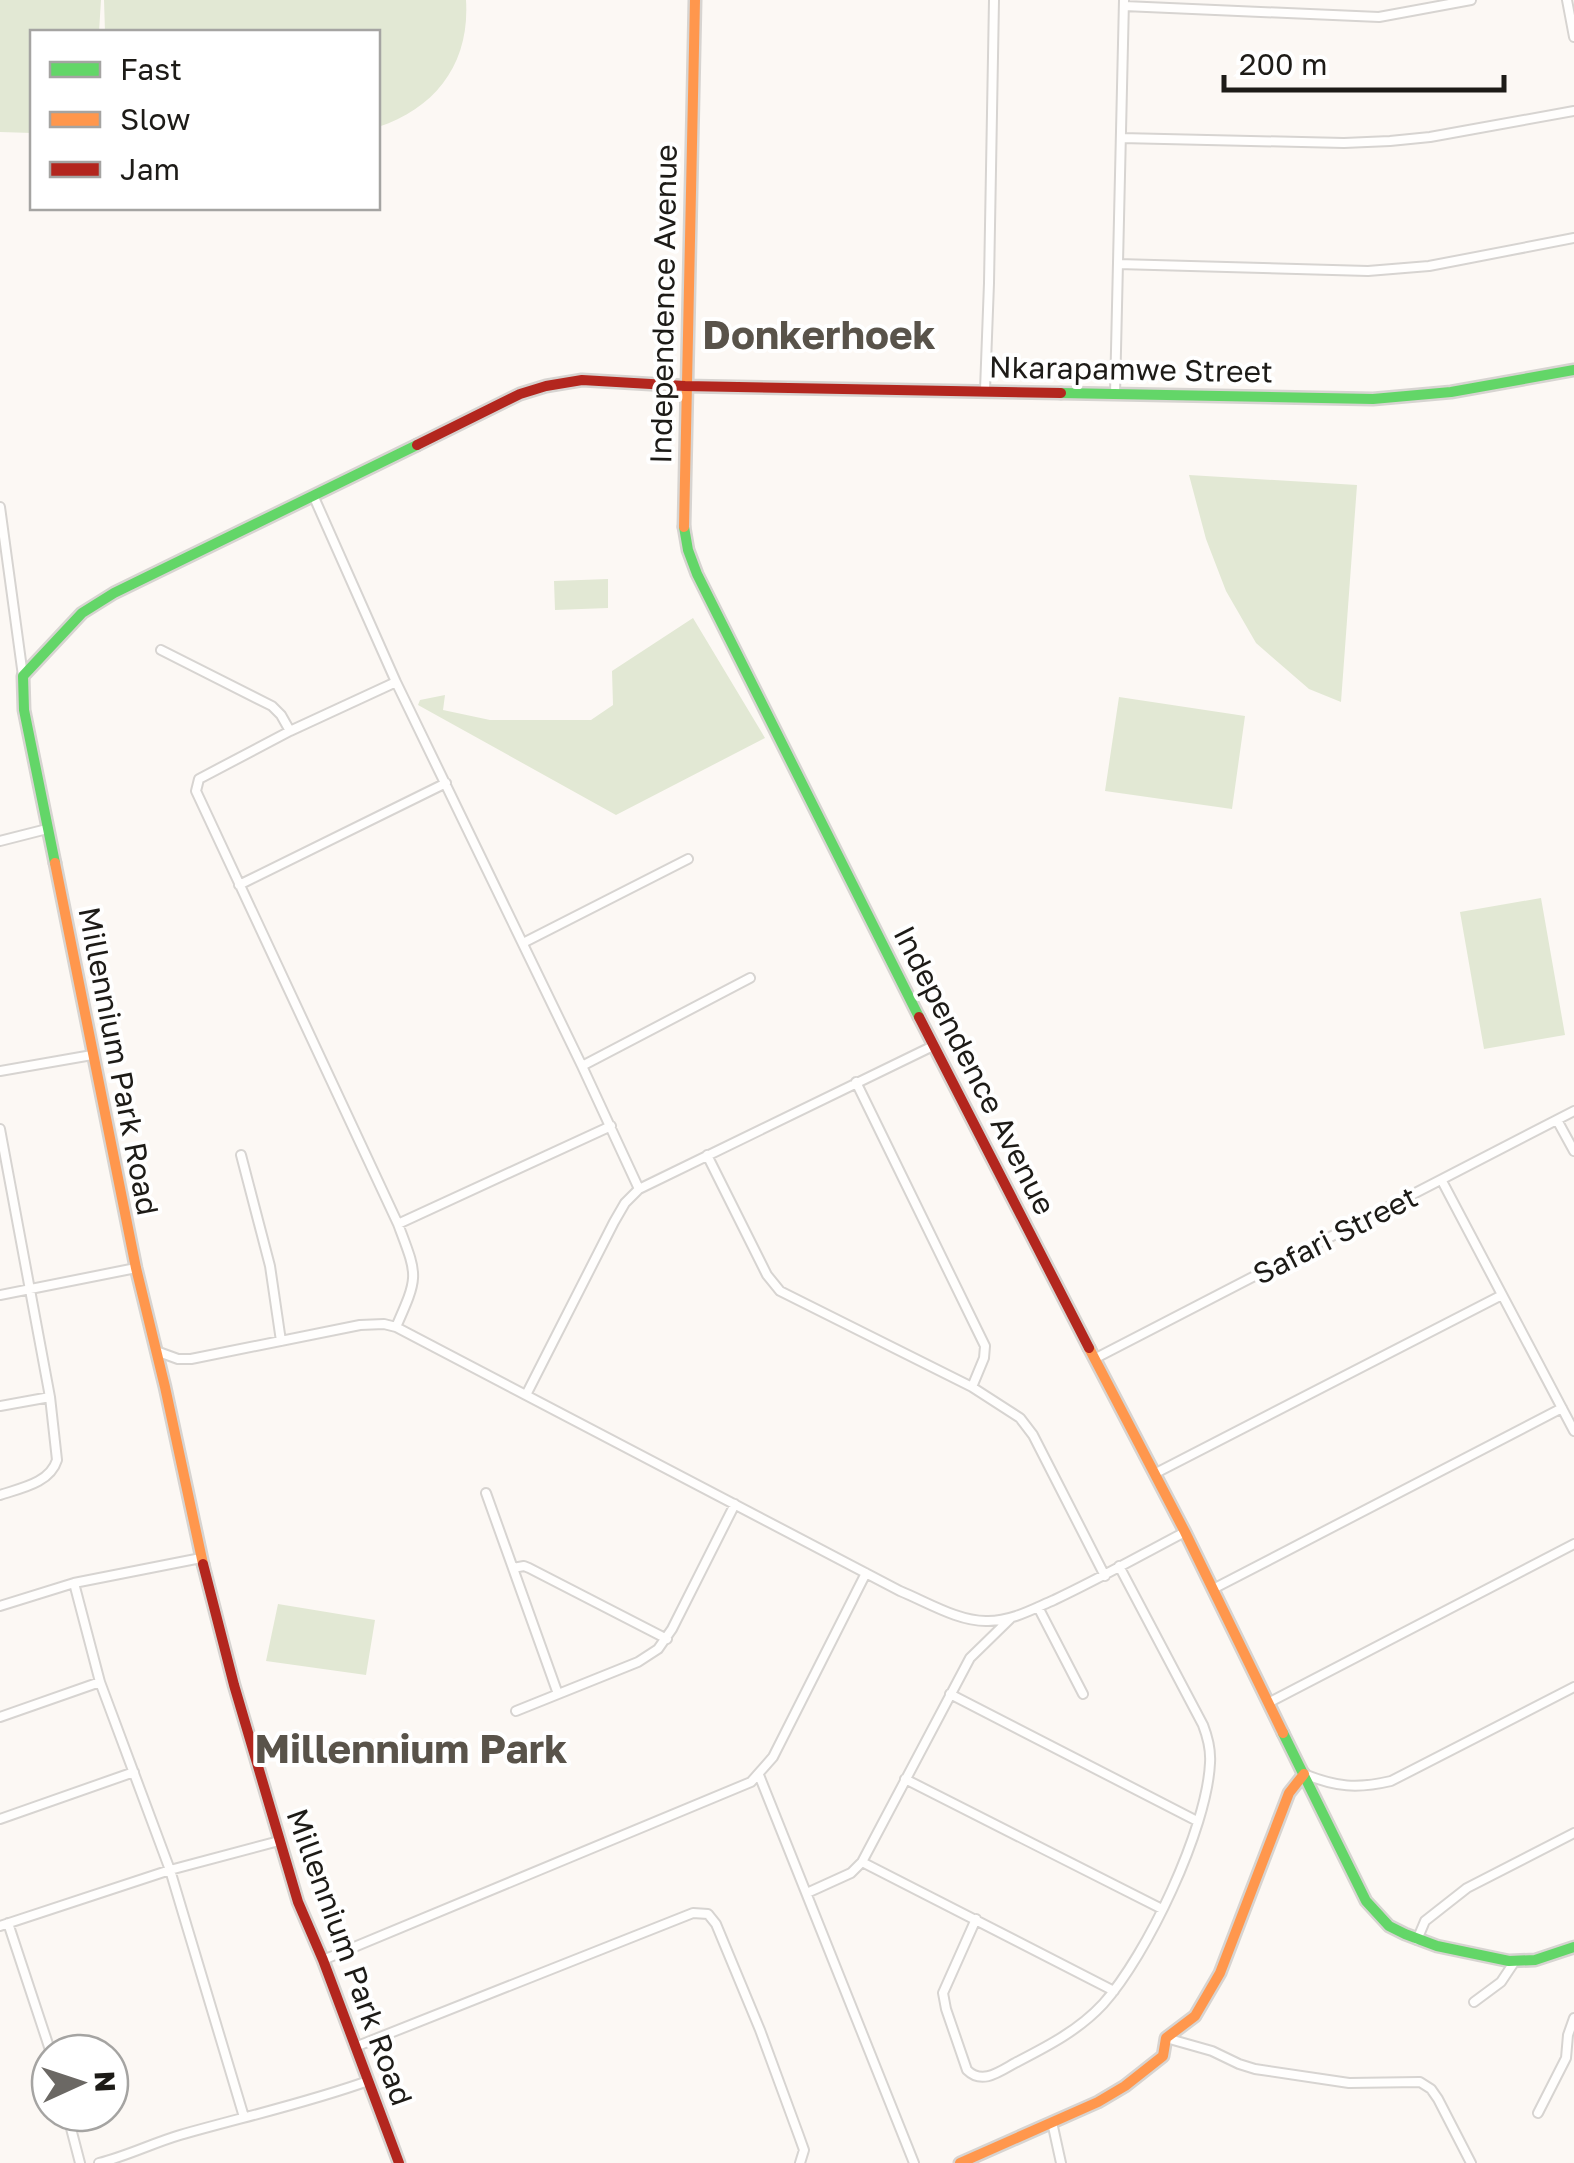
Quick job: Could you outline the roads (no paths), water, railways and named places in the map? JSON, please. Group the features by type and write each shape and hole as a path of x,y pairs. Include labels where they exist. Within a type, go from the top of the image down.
{"street":[{"name":"Independence Avenue","path":"695,0 683,522 697,574 933,1046 1185,1532 1366,1902 1388,1926 1417,1940 1494,1959 1540,1959 1574,1947"},
{"path":"985,390 994,0"},
{"path":"1115,394 1124,3 1380,17 1471,0"},
{"path":"1567,0 1574,38"},
{"path":"1121,138 1390,142 1574,111"},
{"path":"1118,264 1368,271 1429,266 1574,238"},
{"name":"Nkarapamwe Street","path":"684,386 1373,399 1451,392 1574,370"},
{"path":"23,676 94,603 530,391 582,380 684,386"},
{"path":"313,495 396,682 639,1189"},
{"path":"0,507 23,676"},
{"path":"161,650 272,706 290,731"},
{"name":"Millennium Park Road","path":"23,676 24,710 92,1055 201,1558 298,1902 399,2163"},
{"path":"396,682 290,731 199,779 196,785 197,796 398,1224 414,1267 412,1290 396,1327"},
{"path":"239,884 446,783"},
{"path":"0,841 47,829"},
{"path":"523,943 688,859"},
{"path":"582,1066 750,978"},
{"path":"526,1395 614,1222 639,1189 933,1046"},
{"path":"0,1072 92,1055"},
{"path":"856,1082 984,1346 984,1358 972,1386"},
{"name":"Safari Street","path":"1096,1358 1574,1111"},
{"path":"1557,1120 1574,1151"},
{"path":"398,1224 611,1126"},
{"path":"0,1128 57,1451 55,1468 40,1480 0,1495"},
{"path":"241,1154 270,1266 281,1341"},
{"path":"707,1155 767,1275 780,1290 972,1386 1028,1427 1105,1576"},
{"path":"1442,1180 1574,1431"},
{"path":"0,1295 136,1268"},
{"path":"1154,1474 1502,1295"},
{"path":"155,1351 191,1359 372,1324 396,1327 900,1591 948,1612 986,1622 1011,1618 1038,1607 1185,1532"},
{"path":"0,1406 50,1397"},
{"path":"1213,1588 1562,1408"},
{"path":"486,1492 558,1694"},
{"path":"516,1711 638,1662 658,1649 735,1504"},
{"path":"1270,1702 1574,1544"},
{"path":"0,1606 74,1583 201,1558"},
{"path":"976,1919 944,1993 967,2070 982,2078 1056,2042 1086,2020 1114,1991 1139,1952 1190,1849 1210,1766 1208,1738 1120,1566"},
{"path":"513,1568 529,1568 666,1638"},
{"path":"323,1960 743,1787 760,1775 866,1573"},
{"path":"74,1583 100,1682 170,1870 244,2117"},
{"path":"1038,1607 1084,1694"},
{"path":"806,1894 851,1873 862,1862 970,1658 1011,1618"},
{"path":"0,1717 100,1682"},
{"path":"960,2163 1098,2102 1163,2056 1166,2038 1195,2016 1220,1973 1290,1792 1304,1774 1328,1784 1353,1786 1391,1781 1574,1686"},
{"path":"950,1694 1197,1821"},
{"path":"0,1819 134,1772"},
{"path":"760,1775 914,2163"},
{"path":"905,1778 1162,1909"},
{"path":"1417,1940 1425,1920 1467,1888 1574,1833"},
{"path":"44,2033 4,1925 170,1870 279,1841"},
{"path":"862,1862 1114,1991"},
{"path":"355,2047 693,1913 708,1914 716,1924 760,2030 800,2136 804,2150 800,2163"},
{"path":"1474,2002 1502,1982 1516,1961"},
{"path":"1538,2114 1566,2058 1574,2018"},
{"path":"1166,2038 1212,2050 1255,2069 1349,2083 1420,2082 1438,2098 1471,2163"},
{"path":"1566,2058 1574,2066"},
{"path":"99,2163 368,2081"},
{"path":"1052,2122 1060,2163"},
{"path":"72,2133 80,2163"}],"district":[{"name":"Donkerhoek","path":"819,334"},
{"name":"Millennium Park","path":"411,1748"}]}
